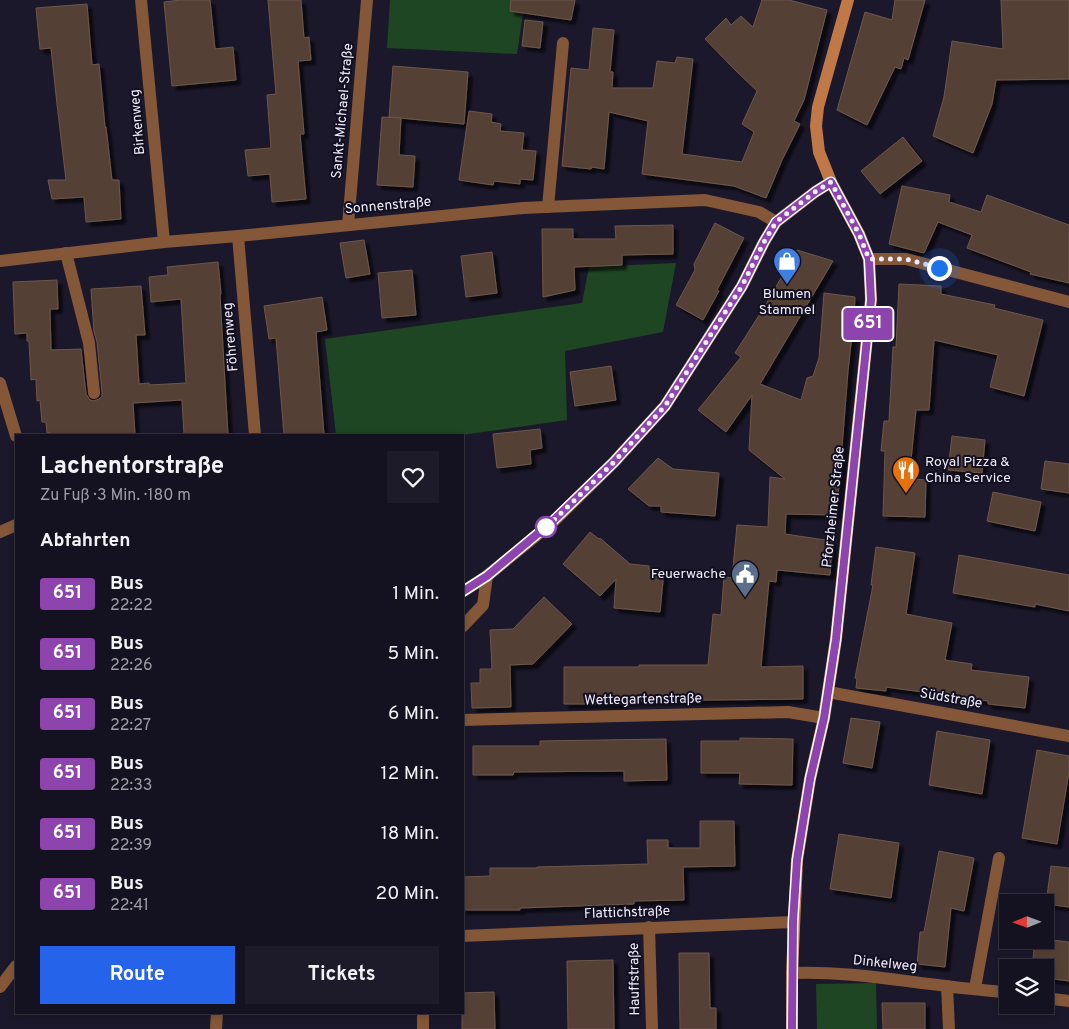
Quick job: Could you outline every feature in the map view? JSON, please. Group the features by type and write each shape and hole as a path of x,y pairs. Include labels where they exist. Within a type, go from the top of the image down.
{"street":[{"name":"Birkenweg","path":"141,0 164,242"},
{"name":"Sankt-Michael-Straße","path":"348,224 367,0"},
{"name":"Pforzheimer Straße","path":"792,1029 793,922 797,860 810,779 824,718 836,639 871,300 869,259 859,234 831,182 819,152 816,126 818,107 848,0"},
{"path":"548,207 563,43"},
{"path":"464,591 487,576 554,520 614,462 665,406 742,286 776,222 831,182"},
{"name":"Sonnenstraße","path":"0,261 164,242 522,208 705,200 759,212 776,222"},
{"name":"Föhrenweg","path":"238,236 255,434"},
{"path":"66,253 89,343 94,393"},
{"path":"869,259 906,259 1069,302"},
{"path":"0,383 15,434"},
{"path":"0,532 15,525"},
{"path":"464,625 483,605 487,576"},
{"name":"Südstraße","path":"828,692 1069,736"},
{"name":"Wettegartenstraße","path":"464,720 788,712 824,718"},
{"path":"975,988 999,858"},
{"name":"Flattichstraße","path":"464,936 793,922"},
{"name":"Hauffstraße","path":"649,927 652,1029"},
{"path":"0,987 15,967"},
{"name":"Dinkelweg","path":"792,973 815,972 875,976 999,992"},
{"path":"947,986 949,1029"},
{"path":"1054,999 1069,1001"},
{"path":"216,1029 217,1014"},
{"path":"423,1014 423,1029"}],"green space":[{"path":"390,0 525,0 517,54 387,48"},
{"path":"676,263 663,332 565,351 567,420 464,435 336,434 325,339 582,303 589,267"},
{"path":"876,983 877,1029 817,1029 816,984"}],"building":[{"path":"210,0 215,49 233,47 236,80 172,86 164,2"},
{"path":"268,0 301,0 304,38 309,37 311,60 298,61 304,134 300,134 306,199 272,202 270,174 248,176 245,150 271,148 267,95 276,94"},
{"path":"511,0 575,0 571,20 510,11"},
{"path":"762,0 789,0 827,10 804,100 794,121 800,124 766,198 734,186 642,174 648,121 609,112 604,169 562,166 571,68 589,70 593,28 614,30 610,72 613,72 612,88 653,88 657,61 675,63 677,57 693,59 682,154 742,162 754,132 742,124 757,91 705,39 726,18 731,25 741,16 753,27"},
{"path":"895,0 925,0 908,60 904,58 901,69 895,67 867,125 837,110 865,12 892,20"},
{"path":"1001,0 1069,0 1069,79 996,80 992,104 973,153 933,136 944,97 952,41 1003,49"},
{"path":"87,4 92,65 99,64 112,180 119,180 121,219 86,222 84,197 52,199 48,180 66,180 51,48 40,49 36,8"},
{"path":"525,20 543,22 540,48 522,46"},
{"path":"393,66 468,72 464,124 389,117"},
{"path":"469,111 492,114 491,122 501,124 500,131 524,133 522,150 536,151 533,180 520,179 520,184 494,181 493,185 459,180"},
{"path":"382,117 401,118 399,155 415,156 413,187 377,185"},
{"path":"903,137 922,161 880,194 861,171"},
{"path":"902,186 950,195 949,202 981,212 987,195 1069,225 1069,283 1030,274 1031,272 967,248 972,235 938,222 924,253 889,244"},
{"path":"715,223 744,238 703,320 676,305 695,270 694,264"},
{"path":"673,225 673,254 622,255 622,265 574,267 575,290 543,297 542,229 573,229 573,239 616,239 615,226"},
{"path":"364,240 370,274 346,278 340,243"},
{"path":"797,250 833,261 760,384 801,400 807,378 813,376 819,358 824,293 855,297 836,515 786,514 785,534 832,541 830,575 777,570 776,582 769,581 761,667 803,666 803,699 624,701 624,704 564,704 564,667 708,665 713,614 721,615 724,577 732,578 737,525 768,527 770,477 785,479 749,450 752,395 726,432 698,410 741,357 735,353"},
{"path":"492,252 497,293 466,297 461,256"},
{"path":"218,262 228,434 184,434 182,400 133,403 135,434 47,433 46,422 42,422 40,400 37,401 36,379 31,380 27,333 15,334 13,282 57,280 58,309 50,309 51,350 81,349 86,394 90,400 94,401 102,396 102,392 97,342 94,332 91,289 141,286 145,335 136,335 139,384 186,383 181,299 151,302 149,277 168,275 167,267"},
{"path":"412,270 416,315 382,318 378,273"},
{"path":"899,284 941,286 941,294 995,305 994,308 1043,320 1024,396 990,387 998,355 934,340 929,410 916,410 910,470 913,471 913,479 926,480 925,517 883,516 885,451 881,451 884,421 889,421 893,347 896,347"},
{"path":"322,297 327,330 316,332 324,434 284,434 276,338 269,339 264,306"},
{"path":"611,366 616,400 575,406 570,372"},
{"path":"540,429 542,448 530,450 531,464 497,468 493,434"},
{"path":"952,436 985,440 982,473 948,470"},
{"path":"658,458 673,469 719,473 715,516 661,512 661,506 649,506 628,489"},
{"path":"1045,461 1069,464 1069,493 1041,489"},
{"path":"993,492 1041,502 1035,531 987,521"},
{"path":"590,532 600,538 630,564 649,566 649,569 664,570 660,612 614,608 616,579 600,596 563,564"},
{"path":"876,547 915,553 906,614 952,623 945,660 972,664 971,670 1029,677 1025,708 988,704 988,701 886,687 886,691 856,688 857,679 855,678 873,585 871,585"},
{"path":"959,555 1069,575 1069,611 1035,604 1035,607 953,593"},
{"path":"544,597 572,624 533,664 510,665 511,707 472,708 471,683 480,683 480,669 492,669 490,630 513,629"},
{"path":"851,718 880,722 872,768 843,763"},
{"path":"937,731 990,740 982,794 929,785"},
{"path":"740,738 793,739 792,785 739,784 740,773 701,773 701,741 740,741"},
{"path":"666,739 667,780 624,781 624,771 514,772 513,775 473,775 473,746 540,746 540,741"},
{"path":"1037,750 1069,756 1069,772 1057,844 1022,838"},
{"path":"700,821 734,821 735,866 683,867 684,900 634,901 634,904 520,908 520,910 464,910 464,877 490,876 490,868 648,864 647,840 668,840 668,848 700,848"},
{"path":"839,834 899,843 891,898 830,889"},
{"path":"939,851 974,858 964,911 951,908 945,967 917,964 920,932 924,932"},
{"path":"1051,866 1069,868 1069,907 1054,905 1054,894 1047,894"},
{"path":"1054,940 1069,942 1069,981 1054,979 1054,959 1033,959 1034,949 1054,949"},
{"path":"679,953 709,953 710,1008 716,1008 716,1029 680,1029"},
{"path":"613,960 614,1029 568,1029 567,961"},
{"path":"494,992 495,1029 462,1029 464,993"},
{"path":"882,1003 925,1003 925,1029 883,1029"}],"bus line":[{"name":"651","path":"464,591 487,576 554,520 614,462 665,406 742,286 776,222 831,182 859,234 869,259 871,300 836,639 824,718 810,779 797,860 793,922 792,1029"}],"place":[{"name":"Blumen Stammel","path":"787,285"},
{"name":"Royal Pizza & China Service","path":"906,494"},
{"name":"Feuerwache","path":"745,598"}],"route":[{"path":"546,527 540,532 614,462 665,406 742,286 773,226 815,192 831,182 859,234 869,259 906,259 939,268"}]}
